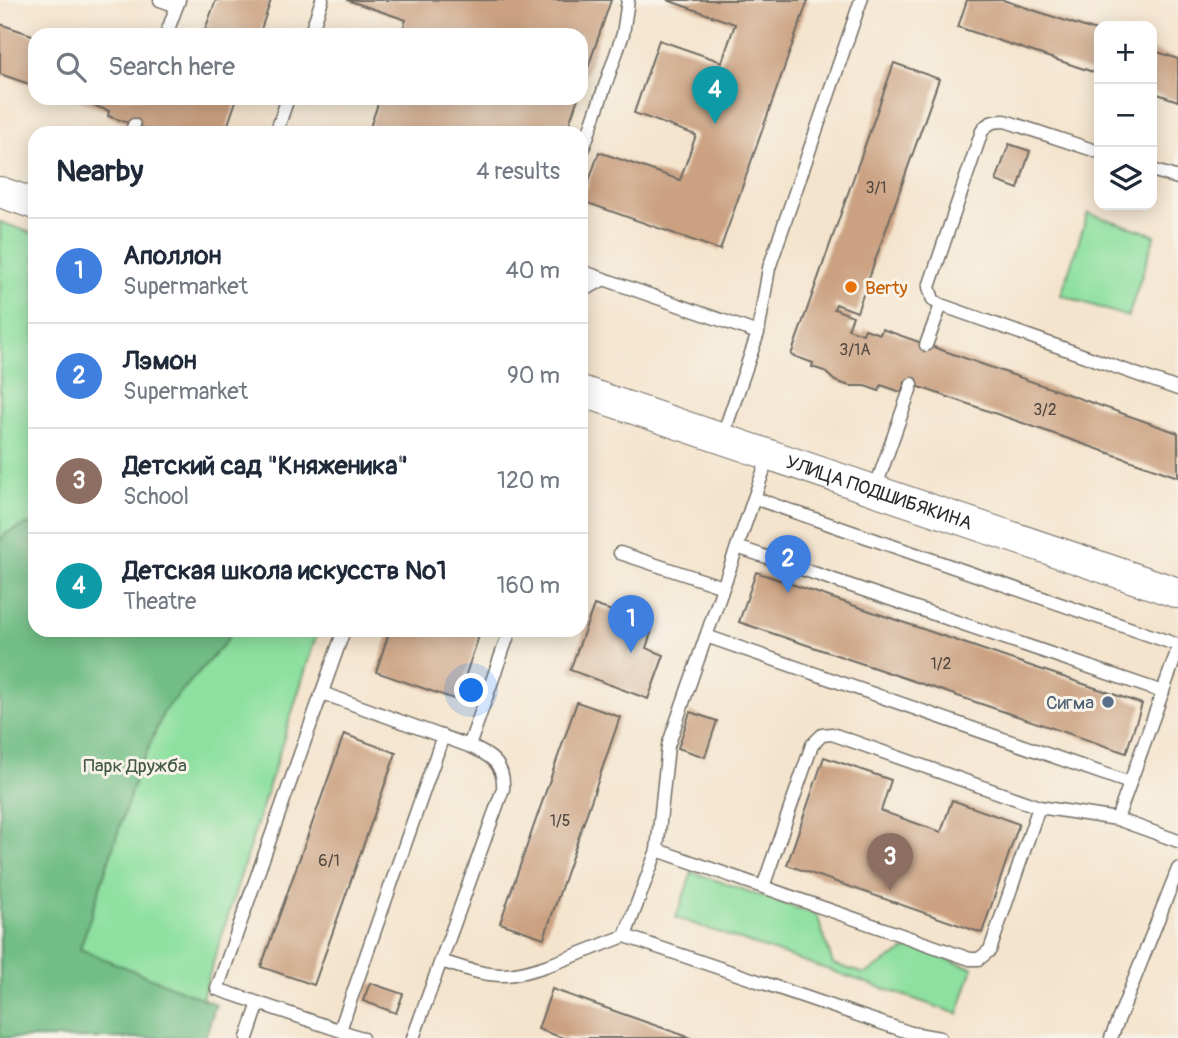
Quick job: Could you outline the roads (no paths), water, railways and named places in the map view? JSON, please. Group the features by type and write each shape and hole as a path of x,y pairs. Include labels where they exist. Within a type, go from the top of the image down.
{"street":[{"path":"0,192 28,202"},
{"name":"УЛИЦА ПОДШИБЯКИНА","path":"588,393 1178,593"}],"lane":[{"path":"160,0 178,3 169,28"},
{"path":"312,28 322,0"},
{"path":"588,135 624,34 628,0"},
{"path":"722,438 758,333 769,268 861,0"},
{"path":"278,126 286,105"},
{"path":"1094,150 1005,121 995,121 987,125 982,131 929,287 933,300 1178,389"},
{"path":"1157,172 1178,178"},
{"path":"588,273 758,333"},
{"path":"588,288 604,279"},
{"path":"926,345 941,305"},
{"path":"875,489 912,384"},
{"path":"625,936 657,850 668,746 769,455"},
{"path":"754,498 1178,647 1117,819"},
{"path":"737,547 1163,692"},
{"path":"620,553 723,587"},
{"path":"706,636 1130,783"},
{"path":"342,637 217,989 362,1038"},
{"path":"469,746 508,637"},
{"path":"322,693 488,754 502,771 503,789 413,1038"},
{"path":"763,887 811,745 822,735 832,734 1039,807 1117,819 1178,841"},
{"path":"340,1030 443,736"},
{"path":"657,850 970,959 979,959 990,950 1039,807"},
{"path":"1111,1038 1178,869"},
{"path":"441,961 478,973 521,974 625,936 911,1033 940,1038"},
{"path":"247,1038 259,1003"}],"place":[{"name":"Детская школа искусств №1","path":"715,124"},
{"name":"Berty","path":"851,287"},
{"name":"Лэмон","path":"788,593"},
{"name":"Аполлон","path":"631,653"},
{"name":"Сигма","path":"1108,702"},
{"name":"Детский сад \"Княженика\"","path":"890,891"}],"park label":[{"name":"Парк Дружба","path":"135,765"}]}
